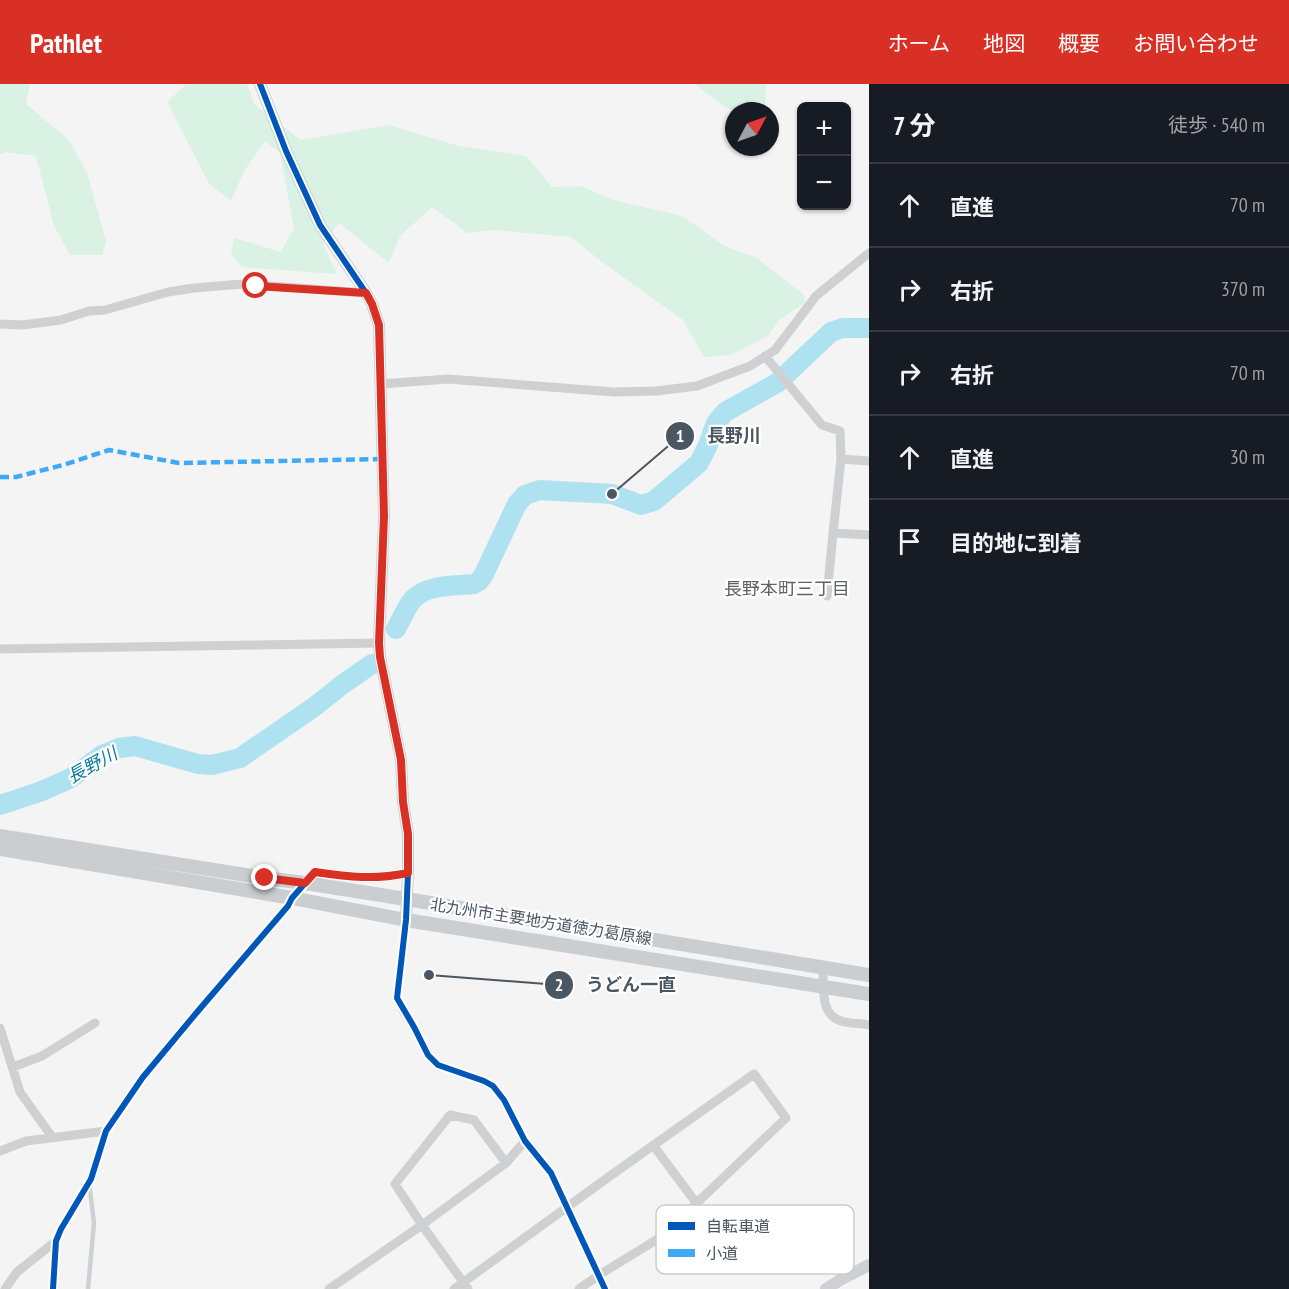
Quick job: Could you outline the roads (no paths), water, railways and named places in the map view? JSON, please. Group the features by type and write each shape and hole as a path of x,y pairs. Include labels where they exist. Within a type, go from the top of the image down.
{"main road":[{"name":"北九州市主要地方道徳力葛原線","path":"0,836 406,899 869,975"},
{"name":"北九州市主要地方道徳力葛原線","path":"0,849 292,898 406,920 869,994"}],"street":[{"path":"260,84 286,151 320,225 366,293 379,325 384,516 379,643 401,760 403,802 408,834 406,920 397,998 428,1055 438,1065 484,1081 493,1086 504,1100 525,1141 551,1173 605,1289"},
{"path":"381,384 448,379 614,392 656,391 697,386 750,366 775,350 816,296 869,252"},
{"path":"0,324 22,325 61,320 89,311 105,310 168,292 194,288 243,284 366,293"},
{"path":"765,356 822,424 840,431 841,459 827,596"},
{"path":"841,459 869,461"},
{"path":"833,533 869,535"},
{"path":"0,649 379,643"},
{"path":"52,1289 56,1241 92,1179 106,1131 143,1077 288,906 292,898 315,872 357,878 388,878 408,873"},
{"path":"823,967 824,1002 829,1014 840,1021 869,1025"},
{"path":"13,1067 42,1056 95,1023"},
{"path":"0,1028 20,1092 52,1137"},
{"path":"454,1289 466,1286 653,1145 754,1074 786,1118 697,1204 653,1145"},
{"path":"466,1286 395,1184 450,1115 474,1120 506,1163"},
{"path":"0,1151 26,1141 106,1131"},
{"path":"329,1289 506,1163 525,1141"},
{"path":"579,1289 656,1240"},
{"path":"5,1289 17,1272 56,1241"},
{"path":"854,1273 869,1265"},
{"path":"826,1289 853,1274"}],"lane":[{"path":"88,1289 94,1223 90,1190 92,1179"}],"waterway":[{"name":"長野川","path":"396,629 410,603 423,592 439,587 474,584 479,581 517,504 525,495 540,490 612,494 641,505 654,501 699,463 716,423 725,412 777,383 831,332 843,328 869,328"},
{"name":"長野川","path":"0,805 42,791 71,778 102,755 119,748 135,746 198,764 212,765 240,758 372,664"}],"place":[{"name":"長野川","path":"612,494"},
{"name":"うどん一直","path":"429,975"}],"district":[{"name":"長野本町三丁目","path":"787,588"}]}
